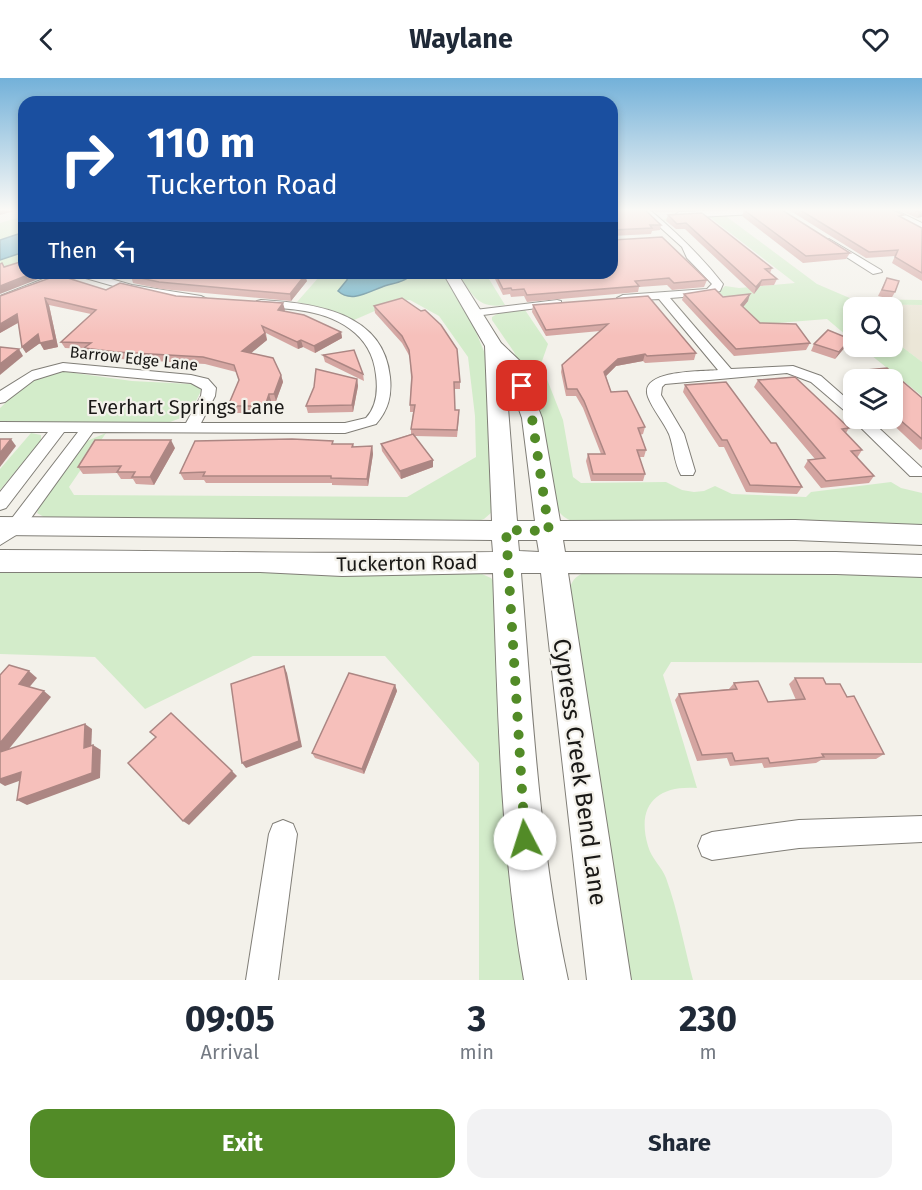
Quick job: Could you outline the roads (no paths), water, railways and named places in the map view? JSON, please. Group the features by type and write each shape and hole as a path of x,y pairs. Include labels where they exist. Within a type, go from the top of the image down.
{"main road":[{"name":"Cypress Creek Bend Lane","path":"454,279 494,346 511,360 526,398 538,452 609,980"},
{"path":"494,346 525,839 535,924 546,980"},
{"name":"Tuckerton Road","path":"5,530 551,547 922,566"},
{"name":"Tuckerton Road","path":"551,547 795,530 922,535"},
{"name":"Tuckerton Road","path":"0,561 260,561 342,565 507,546"}],"street":[{"path":"616,299 709,292 716,289 718,285 689,252"},
{"path":"846,252 877,272"},
{"path":"0,300 52,279"},
{"path":"101,279 159,294 212,300"},
{"path":"662,295 727,373"},
{"name":"Everhart Springs Lane","path":"0,427 345,428 359,426 370,421 379,413 384,368 374,344 353,326 324,312 289,305 245,302"},
{"path":"475,313 571,302"},
{"name":"Barrow Edge Lane","path":"0,399 22,379 44,369 63,367 203,382 209,388 208,396 191,428"},
{"path":"687,471 676,434 654,395 655,386 660,381 774,368 802,372 821,383 843,403"},
{"path":"0,504 60,427"},
{"path":"5,530 89,428"},
{"path":"871,429 916,472"},
{"path":"712,846 799,834 922,829"},
{"path":"262,980 283,834"}],"water":[{"path":"0,252 18,252 18,254 0,260"},
{"path":"405,279 354,296 338,291 347,280"}]}
